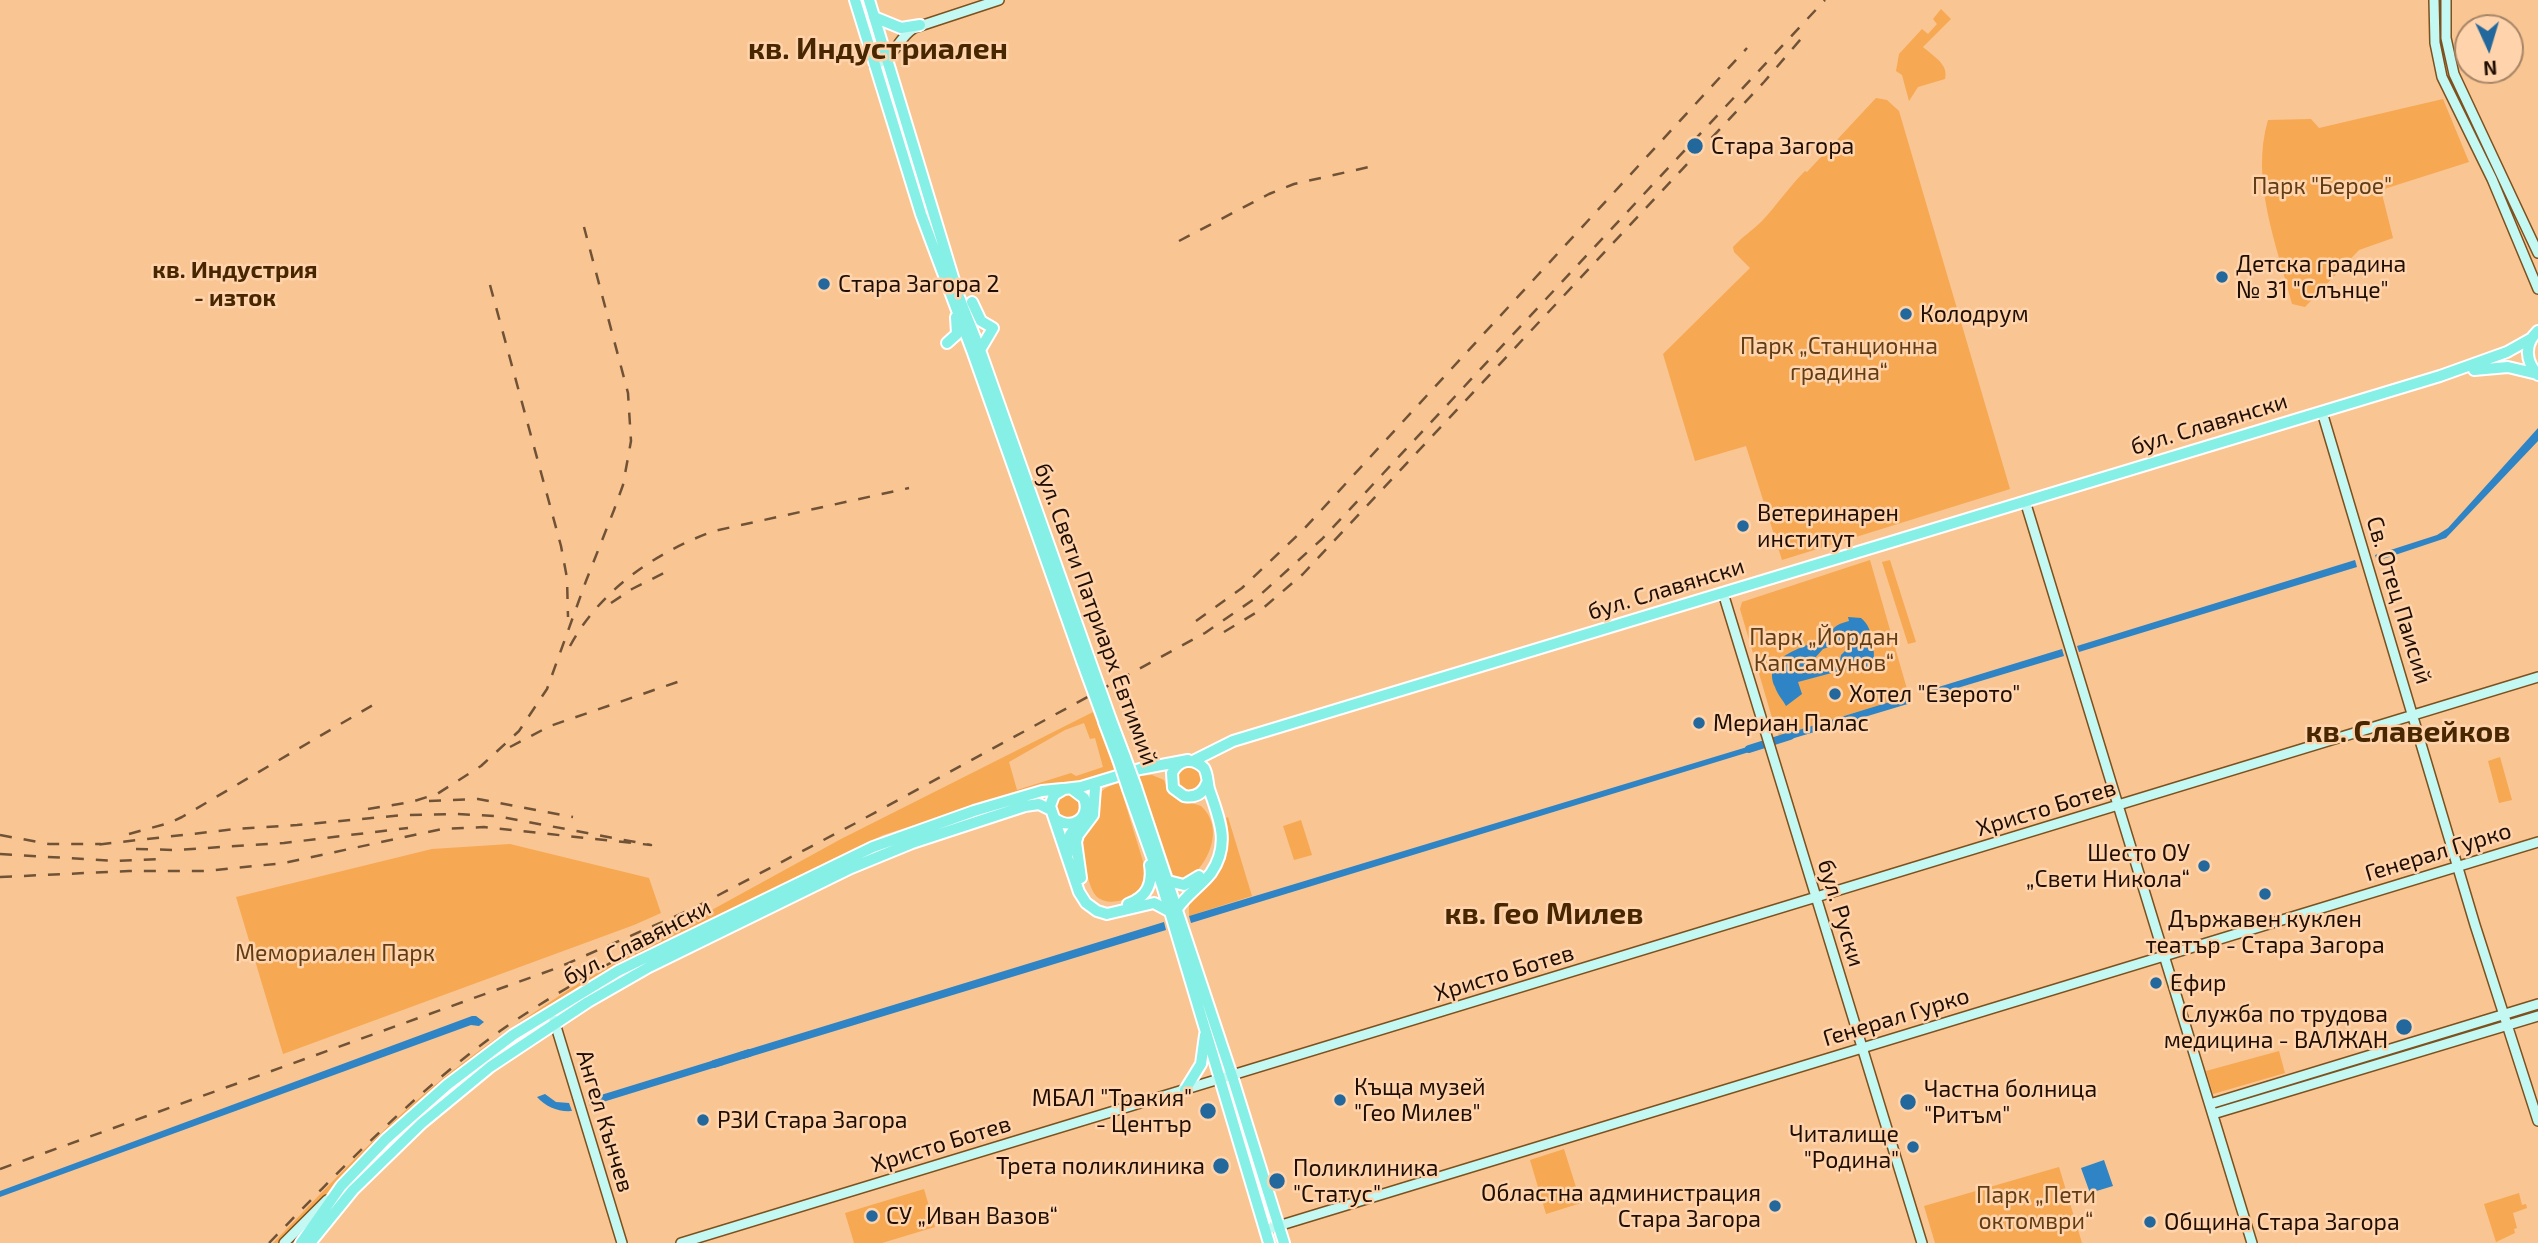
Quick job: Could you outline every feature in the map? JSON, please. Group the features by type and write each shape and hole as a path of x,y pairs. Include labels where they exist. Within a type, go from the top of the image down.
{"main road":[{"name":"бул. Свети Патриарх Евтимий","path":"855,0 921,214 954,308 976,351"},
{"name":"бул. Свети Патриарх Евтимий","path":"869,0 976,351 1121,758 1168,881 1205,1029 1226,1078 1269,1243"},
{"path":"874,17 901,28 920,25"},
{"path":"954,308 957,334 947,343 959,342 976,351 993,328 981,321 972,302"},
{"path":"2535,334 2527,355 2537,374"},
{"name":"бул. Славянски","path":"310,1243 353,1190 395,1147 553,1017 618,971 855,855 956,817 1042,791 1067,789 1147,768 1190,761 1226,744 2440,376 2507,352 2535,334"},
{"name":"бул. Славянски","path":"2440,376 2497,367 2537,374"},
{"path":"1189,797 1201,793 1214,758 1226,744"},
{"path":"1147,841 1151,881 1146,892 1139,899 1116,908 1105,907 1087,897 1069,840 1071,831 1087,807 1083,795 1067,789 1052,799 1053,815 1079,892 1089,906 1102,913 1113,913 1154,903 1175,917 1188,894 1210,874 1220,853 1222,835 1221,821 1202,765 1190,761 1176,766 1171,778"},
{"path":"1147,768 1161,771 1171,778 1176,791 1201,800 1211,810 1216,829 1215,849 1210,863 1193,881 1179,886 1168,881"},
{"name":"бул. Славянски","path":"1087,807 1095,788 1104,780"},
{"path":"1082,885 1076,842 1078,835 1093,816 1095,788"},
{"name":"бул. Свети Патриарх Евтимий","path":"1132,788 1226,1078 1284,1243"},
{"name":"бул. Славянски","path":"300,1243 341,1186 386,1139 447,1085 513,1035 870,860 1025,806 1039,804 1053,815"},
{"path":"1053,815 1070,825 1080,821"},
{"path":"1185,1090 1201,1064 1205,1029"}],"street":[{"path":"874,65 887,60 904,36 920,25 999,0"},
{"path":"2434,0 2435,43 2442,77 2492,179 2538,289"},
{"path":"2445,0 2446,38 2454,74 2538,253"},
{"name":"Св. Отец Паисий","path":"2322,412 2503,1015 2509,1025 2538,1121"},
{"path":"2025,501 2252,1243"},
{"name":"бул. Руски","path":"1723,593 1922,1243"},
{"name":"Христо Ботев","path":"681,1243 2538,677"},
{"name":"Генерал Гурко","path":"1265,1230 2538,842"},
{"path":"2211,1109 2538,1004"},
{"path":"2211,1109 2538,1016"},
{"name":"Ангел Кънчев","path":"553,1017 622,1243"},
{"path":"284,1243 341,1186"}],"green space":[{"path":"1941,9 1951,19 1923,47 1945,69 1945,79 1918,87 1909,101 1902,75 1896,71 1899,54 1922,29 1928,34 1937,24 1933,19"},
{"name":"Парк „Станционна градина“","path":"1876,98 1887,100 1899,111 2010,489 1782,560 1746,446 1695,461 1663,354 1750,268 1734,252 1733,247 1762,221 1799,177 1807,172"},
{"name":"Парк \"Берое\"","path":"2443,99 2469,162 2381,190 2393,238 2359,250 2305,307 2292,304 2273,236 2264,189 2263,143 2268,120 2311,119 2319,128"},
{"name":"Парк „Йордан Капсамунов“","path":"1870,560 1909,696 1779,736 1740,609 1742,602"},
{"path":"1890,560 1916,642 1908,644 1882,562"},
{"path":"1093,712 1115,772 965,809 883,835 762,897 675,935 582,986 504,1035 444,1082 347,1173 281,1243 273,1243 409,1107 503,1034 579,983 841,839","holes":["1084,723 1090,739 1095,738 1103,767 1076,776 1071,773 1017,790 1009,762 1065,730"]},
{"path":"2500,757 2512,800 2499,803 2488,761"},
{"path":"1190,767 1201,774 1202,779 1195,790 1190,791 1179,784 1178,779 1185,768"},
{"path":"1152,775 1164,780 1178,799 1201,806 1212,825 1213,835 1207,855 1202,865 1187,880 1175,878 1173,875 1139,776"},
{"path":"1119,783 1145,868 1145,876 1143,884 1135,893 1123,900 1109,902 1097,897 1093,891 1080,844 1096,819 1101,792"},
{"path":"1068,795 1079,802 1080,807 1073,818 1068,819 1057,812 1056,807 1063,796"},
{"path":"1228,817 1252,896 1189,916 1189,904 1221,870 1227,854"},
{"path":"1301,820 1312,855 1294,860 1283,826"},
{"name":"Мемориален Парк","path":"510,844 649,878 661,913 283,1054 236,897 432,849"},
{"path":"2279,1051 2285,1073 2213,1094 2206,1071"},
{"path":"1564,1149 1581,1203 1546,1214 1530,1160"},
{"name":"Парк „Пети октомври“","path":"2059,1167 2082,1243 1935,1243 1924,1206"},
{"path":"924,1189 935,1227 882,1243 854,1243 845,1213"},
{"path":"2519,1193 2522,1205 2526,1204 2527,1208 2513,1213 2517,1228 2514,1229 2515,1233 2496,1242 2484,1204"}],"water":[{"path":"2538,428 2538,441 2446,538 2377,561 2375,555 2437,535 2448,528"},
{"path":"2355,560 2357,567 2079,652 2077,646"},
{"path":"1848,617 1861,618 1869,629 1874,650 1873,671 1870,673 1854,667 1798,682 1802,694 1786,706 1776,690 1772,676 1779,661 1849,621","holes":["1839,643 1845,645 1846,650 1840,660 1817,666 1814,659 1823,649"]},
{"path":"2062,649 2064,656 1934,695 1932,689"},
{"path":"1909,696 1911,703 1781,742 1779,736"},
{"path":"1757,744 1759,749 1191,923 1189,916"},
{"path":"1164,922 1166,930 743,1059 740,1052"},
{"path":"472,1016 484,1022 0,1197 0,1191"},
{"path":"721,1058 723,1065 590,1106 588,1099"},
{"path":"545,1094 556,1102 569,1103 572,1111 562,1111 544,1104 537,1097"},
{"path":"2104,1160 2113,1186 2090,1193 2081,1168"}],"waterway":[{"path":"1749,749 1790,736"},
{"path":"714,1064 749,1053"}],"railway":[{"path":"0,1169 557,968 692,909 1205,633 1260,595 1322,539 1825,0"},
{"path":"1224,632 1262,609 1303,574 1764,82 1806,33"},
{"path":"1196,621 1242,588 1303,530 1747,48"},
{"path":"1179,241 1269,194 1294,184 1369,167"},
{"path":"368,809 411,802 437,794 481,766 519,731 547,689 614,510 623,485 631,441 628,393 584,227"},
{"path":"490,285 561,546 567,578 568,617"},
{"path":"570,646 582,626 613,591 651,562 692,540 714,531 909,488"},
{"path":"611,603 666,572"},
{"path":"510,747 550,726 686,679"},
{"path":"129,834 182,817 378,702"},
{"path":"429,801 478,799 573,817"},
{"path":"0,877 129,871 207,871 284,863 442,829 484,827 651,845 496,816 457,814 404,815 236,829 94,845"},
{"path":"136,849 175,850 284,843 408,828"},
{"path":"0,835 49,844 101,844"},
{"path":"0,854 116,861 160,859"},
{"path":"269,1243 380,1132 438,1079 543,1002 679,925"}],"place":[{"name":"Стара Загора","path":"1695,146"},
{"name":"Детска градина № 31 \"Слънце\"","path":"2222,277"},
{"name":"Стара Загора 2","path":"824,284"},
{"name":"Колодрум","path":"1906,314"},
{"name":"Ветеринарен институт","path":"1743,526"},
{"name":"Хотел \"Езерото\"","path":"1835,694"},
{"name":"Мериан Палас","path":"1699,723"},
{"name":"Шесто ОУ „Свети Никола“","path":"2204,866"},
{"name":"Държавен куклен театър - Стара Загора","path":"2265,894"},
{"name":"Ефир","path":"2156,983"},
{"name":"Служба по трудова медицина - ВАЛЖАН","path":"2404,1027"},
{"name":"Къща музей \"Гео Милев\"","path":"1340,1100"},
{"name":"Частна болница \"Ритъм\"","path":"1908,1102"},
{"name":"МБАЛ \"Тракия\" - Център","path":"1208,1111"},
{"name":"РЗИ Стара Загора","path":"703,1120"},
{"name":"Читалище \"Родина\"","path":"1913,1147"},
{"name":"Трета поликлиника","path":"1221,1166"},
{"name":"Поликлиника \"Статус\"","path":"1277,1181"},
{"name":"Областна администрация Стара Загора","path":"1775,1206"},
{"name":"СУ „Иван Вазов“","path":"872,1216"},
{"name":"Община Стара Загора","path":"2150,1222"}],"district":[{"name":"кв. Индустриален","path":"878,49"},
{"name":"кв. Индустрия - изток","path":"235,284"},
{"name":"кв. Славейков","path":"2408,732"},
{"name":"кв. Гео Милев","path":"1544,914"}]}
